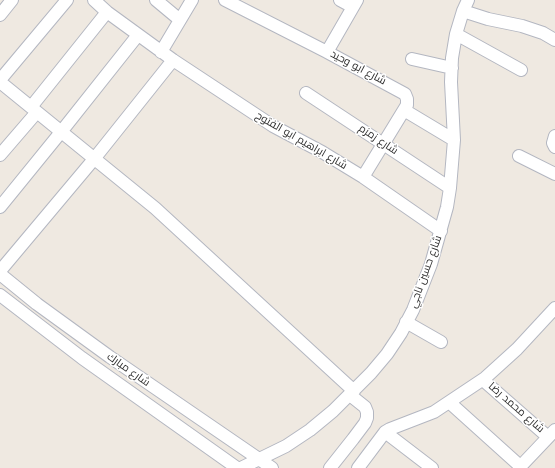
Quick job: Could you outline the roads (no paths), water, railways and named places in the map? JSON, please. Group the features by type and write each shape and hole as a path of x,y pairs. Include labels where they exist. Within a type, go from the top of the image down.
{"street":[{"path":"0,15 12,0"},
{"name":"شارع ابراهيم ابو الفتوح","path":"94,0 107,12 172,60 273,126 322,152 363,177 441,231"},
{"path":"156,0 180,20"},
{"path":"161,52 192,0"},
{"name":"شارع ابو وحيد","path":"225,0 405,94 407,105 404,110"},
{"path":"327,52 355,3 340,0"},
{"path":"65,1 0,81 155,208 352,393 365,407 367,418 353,439 330,468"},
{"path":"465,5 488,19 522,26 542,33 555,40"},
{"name":"شارع حسين ناجي","path":"241,468 286,446 310,430 333,411 371,373 387,354 406,322 431,264 441,231 450,188 454,140 451,82 452,68 456,34 465,5"},
{"path":"0,155 107,12"},
{"path":"456,34 521,70"},
{"path":"0,207 62,132 138,35"},
{"path":"412,59 452,68"},
{"path":"0,273 94,159 172,60"},
{"name":"شارع زمزم","path":"306,93 450,188"},
{"path":"363,177 404,110 454,140"},
{"path":"555,136 553,143 555,147"},
{"path":"519,156 555,174"},
{"name":"شارع مبارك","path":"0,273 37,304 92,345 272,468"},
{"name":"شارع مبارك","path":"0,295 82,358 237,468"},
{"path":"358,468 385,432 396,426 427,416 483,380 517,349 555,308"},
{"path":"406,322 441,342"},
{"path":"82,358 92,345"},
{"name":"شارع محمد رضا","path":"483,380 552,433"},
{"path":"449,402 525,466 552,433"},
{"path":"385,432 432,468"}]}
